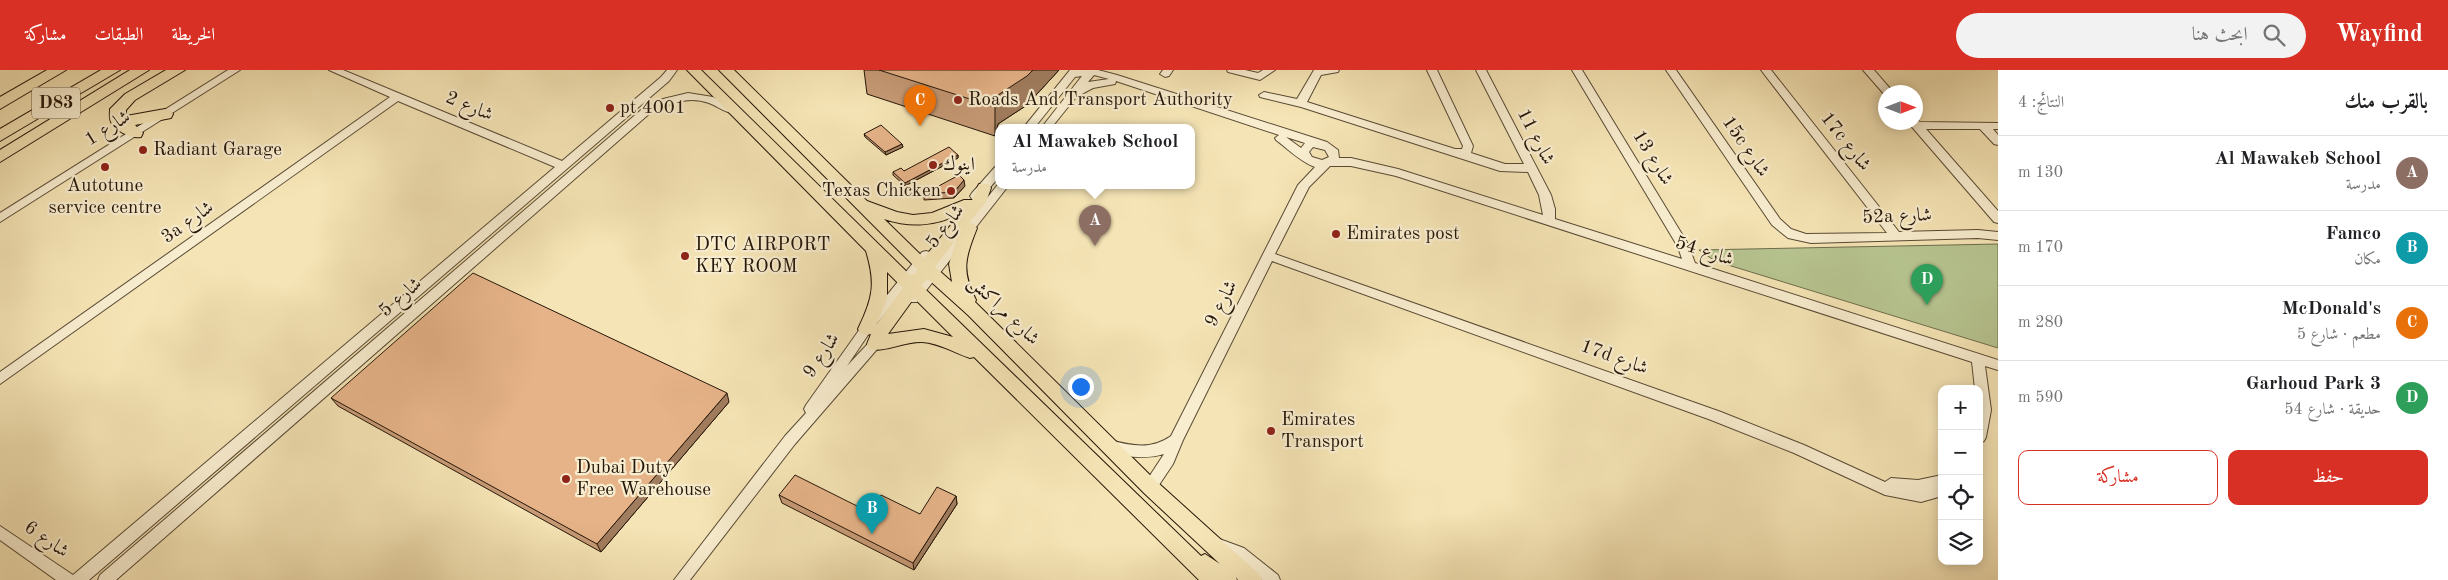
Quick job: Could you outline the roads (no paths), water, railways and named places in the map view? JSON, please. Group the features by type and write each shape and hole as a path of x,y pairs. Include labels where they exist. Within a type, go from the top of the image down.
{"highway":[{"name":"D83","path":"0,121 87,70"},
{"name":"D83","path":"0,136 112,70"},
{"name":"D83","path":"0,157 141,70"},
{"path":"98,98 155,70"},
{"path":"135,133 121,122 117,113 125,101 177,70"},
{"name":"D83","path":"0,104 57,71"},
{"path":"121,122 165,114"}],"main road":[{"name":"شارع مراكش","path":"694,70 872,247 974,311 1150,488 1252,580"},
{"name":"شارع مراكش","path":"726,70 861,204 987,360 1212,580"},
{"path":"741,70 758,90 760,104"},
{"path":"875,344 881,330 980,198 984,188"},
{"path":"861,204 894,217 921,220 940,217 969,204"},
{"path":"845,219 867,230 991,340 1017,354"},
{"path":"969,228 957,259 956,272 959,284 974,311"},
{"path":"866,329 878,304 882,285 880,270 872,247"},
{"path":"875,344 911,335 935,336 948,339 987,360"},
{"path":"1191,559 1212,567 1227,580"}],"street":[{"name":"شارع 1","path":"0,218 235,70"},
{"name":"شارع 2","path":"334,70 563,166"},
{"name":"شارع 5","path":"78,580 665,80 672,70"},
{"path":"1232,70 1260,77 1270,70"},
{"path":"1303,104 1301,101 1318,72 1334,70"},
{"path":"1432,70 1463,152"},
{"name":"شارع 11","path":"1481,70 1529,165 1553,207 1553,224"},
{"name":"شارع 13","path":"1576,70 1688,254 1690,268"},
{"name":"15c شارع","path":"1671,70 1776,222 1788,233 1796,237"},
{"name":"17c شارع","path":"1766,70 1896,236"},
{"path":"1868,70 1882,85"},
{"path":"1049,124 1090,71"},
{"path":"1031,124 1073,72 1090,71 1111,76 1328,147 1330,159 1312,162 1290,143 1272,134 1111,76 1090,85 1070,97"},
{"path":"1264,95 1303,104 1463,152 1500,167 1529,165"},
{"name":"3a شارع","path":"0,379 398,96"},
{"name":"شارع 5","path":"105,580 645,112 681,97 707,98 718,101 740,115"},
{"path":"1923,126 1993,128 1998,141"},
{"path":"1921,130 1998,218"},
{"path":"1304,156 1306,146 1315,143"},
{"name":"شارع 9","path":"1304,156 1306,170 1304,185"},
{"name":"شارع 9","path":"1150,488 1168,460 1176,440 1304,185 1330,159"},
{"name":"شارع 54","path":"1330,159 1398,173 1998,365"},
{"name":"شارع 5","path":"919,277 969,204 995,175"},
{"name":"شارع 5","path":"919,277 969,228 1000,189"},
{"path":"514,208 522,210 526,215"},
{"path":"1978,234 1998,230"},
{"name":"52a شارع","path":"1796,237 1811,239 1978,234 1998,236"},
{"path":"1678,264 1681,253 1680,241"},
{"name":"17d شارع","path":"1269,256 1709,413 1884,489 1921,496 1938,491"},
{"name":"شارع 9","path":"795,435 866,329 919,277"},
{"name":"شارع 9","path":"681,580 795,435 875,344"},
{"path":"1978,360 1984,410 1980,430"},
{"path":"1108,446 1136,453 1149,453 1162,450 1176,440"},
{"path":"1857,476 1904,486 1918,486 1938,482"},
{"name":"شارع 6","path":"0,532 68,580"},
{"path":"1208,542 1239,553 1273,580"}],"place":[{"name":"Roads And Transport Authority","path":"958,100"},
{"name":"pt 4001","path":"610,108"},
{"name":"McDonald's","path":"920,126"},
{"name":"Radiant Garage","path":"143,150"},
{"name":"اينوك","path":"933,165"},
{"name":"Autotune service centre","path":"105,167"},
{"name":"Texas Chicken","path":"951,191"},
{"name":"Emirates post","path":"1336,234"},
{"name":"Al Mawakeb School","path":"1095,246"},
{"name":"DTC AIRPORT KEY ROOM","path":"685,256"},
{"name":"Garhoud Park 3","path":"1927,305"},
{"name":"Emirates Transport","path":"1271,431"},
{"name":"Dubai Duty Free Warehouse","path":"566,479"},
{"name":"Famco","path":"872,534"}]}
